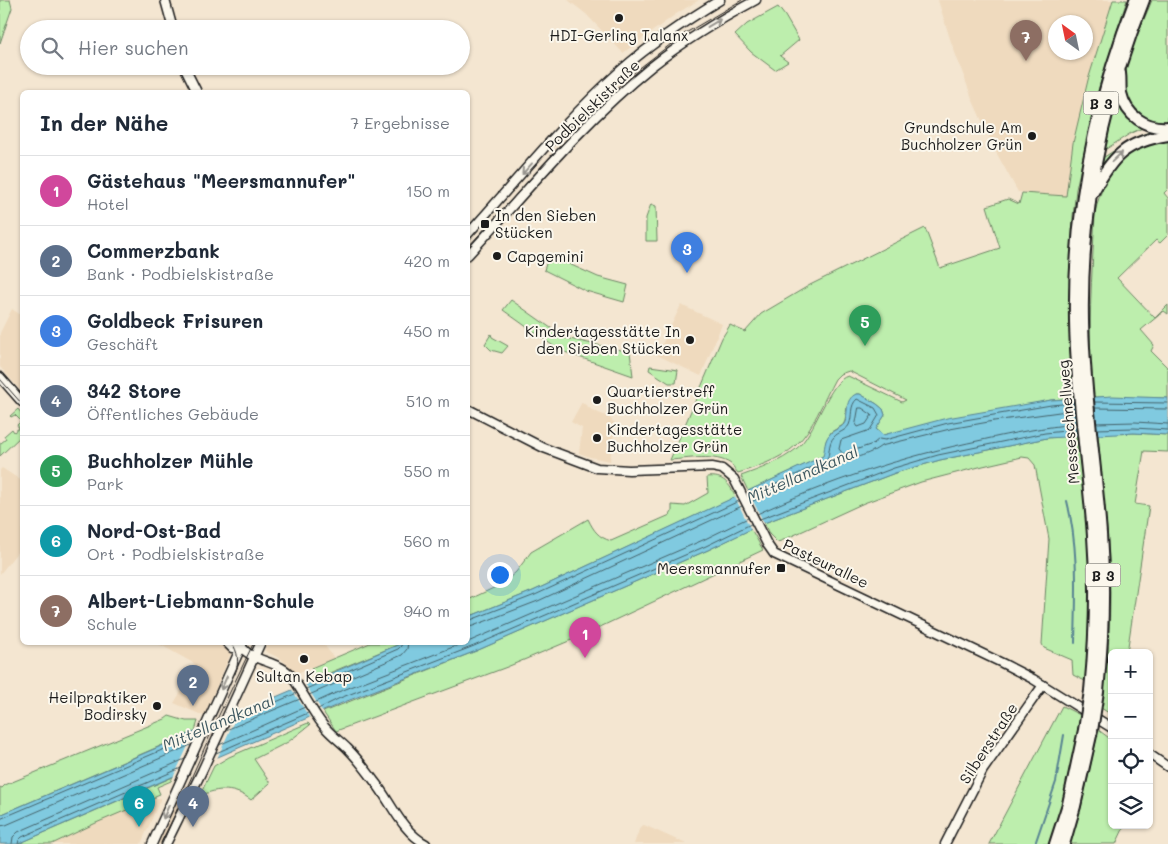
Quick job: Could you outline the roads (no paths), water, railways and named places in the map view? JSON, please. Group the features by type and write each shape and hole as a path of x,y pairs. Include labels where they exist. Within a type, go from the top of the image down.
{"highway":[{"name":"Messeschnellweg","path":"1064,844 1078,797 1094,692 1096,596 1094,537 1090,457 1082,375 1083,227 1091,145 1099,109 1135,0"},
{"path":"1086,197 1120,64 1144,0"},
{"path":"1120,64 1120,90 1131,113 1145,125 1160,128 1168,127"},
{"path":"1086,197 1110,163 1126,149 1143,140 1168,135"},
{"name":"Messeschnellweg","path":"1055,844 1088,731"}],"street":[{"path":"165,0 171,20"},
{"name":"Podbielskistraße","path":"470,232 571,120 621,70 655,42 720,0"},
{"name":"Podbielskistraße","path":"470,253 568,145 632,83 689,39 715,22 756,0"},
{"path":"188,75 196,90"},
{"path":"0,377 20,400"},
{"name":"Pasteurallee","path":"470,410 544,448 597,468 629,470 712,467 726,471 737,483 763,537 777,556 1002,663 1043,685 1108,726"},
{"path":"152,844 241,645"},
{"path":"242,645 255,656 285,669 296,682 325,728 348,749 377,784 399,819 420,841 426,844"},
{"path":"166,844 202,771 259,645"},
{"name":"Silberstraße","path":"945,844 984,770 1043,685"},
{"path":"1153,757 1168,767"}],"water":[{"name":"Mittellandkanal","path":"860,394 883,409 885,415 876,429 883,435 947,418 1051,400 1112,396 1168,398 1168,435 1134,433 1047,438 940,460 895,473 764,523 708,550 476,651 342,703 18,844 0,844 0,815 397,645 470,645 470,616 533,591 823,456 828,436 844,424 848,403 852,396"}],"waterway":[{"path":"1067,501 1075,554 1075,643"},
{"path":"1035,844 1056,782 1064,735"}],"tram line":[{"path":"470,245 595,109 628,77 684,34 742,0"},
{"path":"0,379 20,402"},
{"path":"233,645 237,658 235,674"},
{"path":"162,844 219,715 253,645"}],"place":[{"name":"HDI-Gerling Talanx","path":"619,18"},
{"name":"Albert-Liebmann-Schule","path":"1026,61"},
{"name":"Grundschule Am Buchholzer Grün","path":"1032,136"},
{"name":"In den Sieben Stücken","path":"485,224"},
{"name":"Capgemini","path":"497,256"},
{"name":"Goldbeck Frisuren","path":"687,273"},
{"name":"Kindertagesstätte In den Sieben Stücken","path":"690,340"},
{"name":"Buchholzer Mühle","path":"865,346"},
{"name":"Quartierstreff Buchholzer Grün","path":"597,400"},
{"name":"Kindertagesstätte Buchholzer Grün","path":"597,438"},
{"name":"Meersmannufer","path":"781,568"},
{"name":"Gästehaus \"Meersmannufer\"","path":"585,658"},
{"name":"Sultan Kebap","path":"304,659"},
{"name":"Heilpraktiker Bodirsky","path":"157,706"},
{"name":"Commerzbank","path":"193,706"},
{"name":"Nord-Ost-Bad","path":"139,827"},
{"name":"342 Store","path":"193,827"}]}
